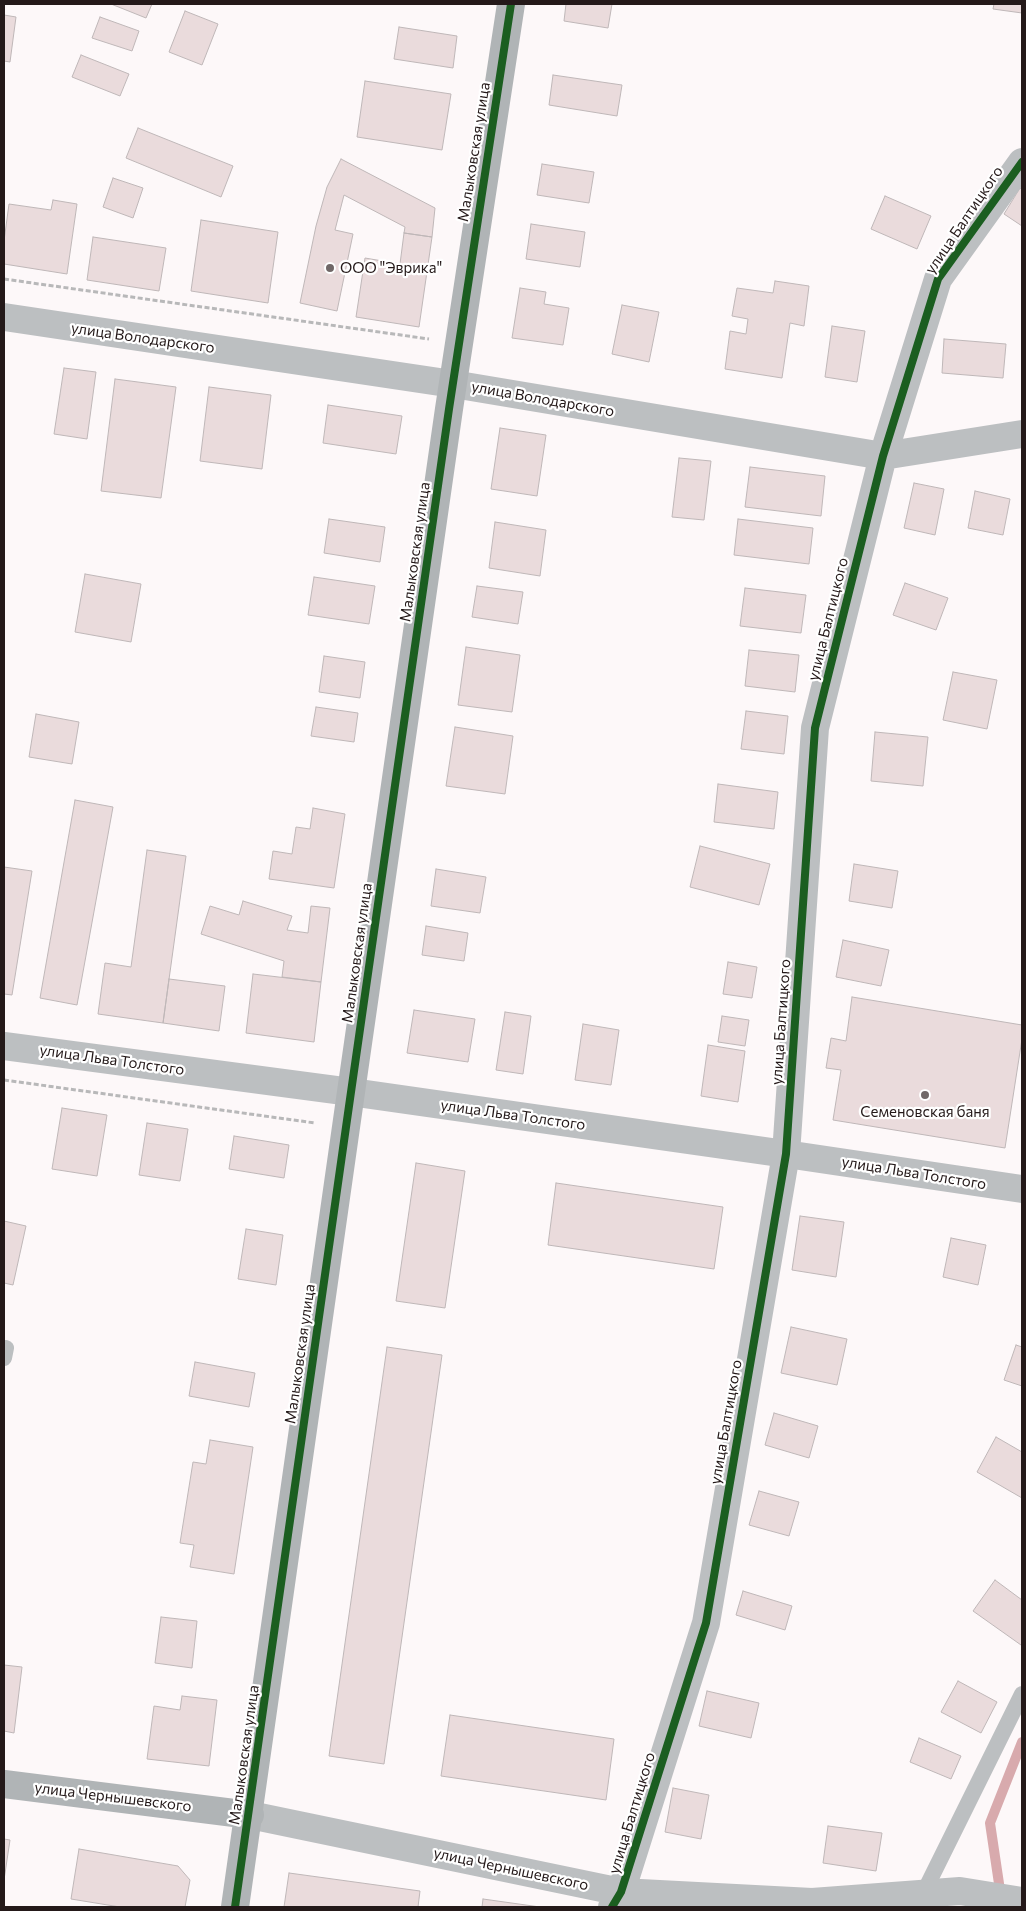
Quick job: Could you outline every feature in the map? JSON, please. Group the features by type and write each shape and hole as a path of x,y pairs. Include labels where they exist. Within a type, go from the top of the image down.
{"street":[{"name":"Малыковская улица","path":"235,1907 250,1815 350,1092 459,343 511,4"},
{"name":"улица Балтицкого","path":"617,1900 706,1623 786,1154 815,728 883,456 938,279 1022,162"},
{"name":"улица Володарского","path":"4,318 453,384 883,456 1022,434"},
{"name":"улица Льва Толстого","path":"4,1046 350,1092 1022,1189"},
{"name":"улица Чернышевского","path":"4,1784 250,1815 617,1900 814,1905 960,1891 1022,1901"}],"lane":[{"path":"923,1894 1022,1694"}],"path":[{"path":"4,279 459,343"},
{"path":"4,1080 346,1127"}],"building":[{"path":"111,4 152,4 146,18"},
{"path":"566,4 612,4 608,28 564,21"},
{"path":"994,4 1022,4 1022,13 993,9"},
{"path":"185,11 218,24 202,65 169,52"},
{"path":"4,15 16,17 10,62 4,61"},
{"path":"100,17 139,31 132,51 92,38"},
{"path":"399,27 457,36 453,68 394,59"},
{"path":"81,55 129,74 120,96 72,77"},
{"path":"553,75 622,85 617,116 549,105"},
{"path":"365,81 451,94 442,150 357,137"},
{"path":"138,128 233,166 221,197 126,158"},
{"path":"341,159 435,208 432,237 404,233 405,227 344,195 335,230 353,234 337,311 300,303 316,226 327,187"},
{"path":"542,164 594,172 589,203 537,195"},
{"path":"113,178 143,188 133,218 103,207"},
{"path":"1020,188 1022,190 1022,226 1004,214"},
{"path":"885,196 931,216 917,249 871,229"},
{"path":"53,200 77,204 67,274 4,264 4,241 9,204 51,210"},
{"path":"201,220 278,232 268,303 191,291"},
{"path":"531,224 585,232 580,267 526,259"},
{"path":"404,233 432,237 419,327 356,317 365,258 400,264"},
{"path":"93,237 166,248 159,291 87,280"},
{"path":"775,281 809,286 804,326 790,323 782,378 725,369 730,331 746,334 748,319 732,316 737,288 773,293"},
{"path":"520,288 546,292 544,304 569,308 563,345 512,338"},
{"path":"622,305 659,312 649,362 612,354"},
{"path":"832,326 865,331 857,382 825,377"},
{"path":"944,339 1006,344 1003,378 942,373"},
{"path":"64,368 96,372 87,439 54,434"},
{"path":"115,379 176,387 161,498 101,491"},
{"path":"209,387 271,395 262,469 200,461"},
{"path":"328,405 402,416 396,454 323,443"},
{"path":"500,428 546,435 537,496 491,489"},
{"path":"679,458 711,461 704,520 672,517"},
{"path":"750,467 825,476 821,516 745,507"},
{"path":"914,483 944,489 935,535 904,528"},
{"path":"975,491 1010,499 1003,535 968,528"},
{"path":"329,519 385,527 380,562 324,553"},
{"path":"738,519 813,528 809,564 734,555"},
{"path":"495,522 546,530 540,576 489,568"},
{"path":"85,574 141,584 131,642 75,632"},
{"path":"314,577 375,586 369,624 308,615"},
{"path":"905,583 948,598 936,630 893,615"},
{"path":"477,586 523,592 518,624 472,617"},
{"path":"745,588 806,595 801,633 740,626"},
{"path":"466,647 520,655 512,712 458,705"},
{"path":"749,650 799,655 795,692 745,686"},
{"path":"324,656 365,662 360,698 319,692"},
{"path":"953,672 997,680 987,729 943,720"},
{"path":"316,707 358,713 354,742 311,736"},
{"path":"746,711 788,716 784,754 741,749"},
{"path":"36,714 79,722 72,764 29,757"},
{"path":"455,727 513,736 505,794 446,786"},
{"path":"875,732 928,737 923,786 871,781"},
{"path":"718,784 778,792 774,829 714,822"},
{"path":"75,800 113,807 77,1005 40,998"},
{"path":"313,808 345,814 334,888 269,879 273,851 292,854 296,827 310,829"},
{"path":"700,846 770,864 759,905 690,887"},
{"path":"147,850 186,856 163,1023 98,1014 105,963 131,967"},
{"path":"854,864 898,871 892,908 849,901"},
{"path":"4,867 32,871 12,995 4,994"},
{"path":"436,869 486,877 480,913 431,906"},
{"path":"243,901 292,916 287,930 308,933 311,906 330,908 321,982 282,977 284,961 201,934 210,906 239,915"},
{"path":"426,926 468,933 464,961 422,955"},
{"path":"843,940 889,950 881,986 836,977"},
{"path":"728,962 757,967 752,998 723,994"},
{"path":"253,974 321,982 314,1042 246,1033"},
{"path":"169,979 225,986 219,1031 163,1023"},
{"name":"Семеновская баня","path":"852,997 1022,1025 1022,1039 1005,1148 833,1120 841,1070 826,1068 831,1038 846,1041"},
{"path":"414,1010 475,1019 468,1062 407,1053"},
{"path":"505,1012 531,1016 523,1074 496,1070"},
{"path":"722,1016 749,1020 745,1046 718,1042"},
{"path":"583,1024 619,1030 611,1085 575,1080"},
{"path":"708,1045 745,1051 738,1102 701,1096"},
{"path":"62,1108 107,1115 97,1176 52,1169"},
{"path":"147,1123 188,1129 180,1181 139,1175"},
{"path":"234,1136 289,1145 284,1178 229,1169"},
{"path":"416,1163 465,1171 445,1308 396,1301"},
{"path":"556,1183 723,1207 714,1269 548,1245"},
{"path":"800,1216 844,1222 836,1277 792,1270"},
{"path":"4,1221 26,1226 13,1285 4,1283"},
{"path":"246,1229 283,1235 276,1285 238,1279"},
{"path":"951,1238 986,1245 978,1285 943,1277"},
{"path":"791,1327 847,1339 837,1385 781,1373"},
{"path":"1016,1345 1022,1347 1022,1386 1004,1380"},
{"path":"387,1347 442,1355 384,1764 329,1756"},
{"path":"195,1362 255,1373 249,1407 189,1396"},
{"path":"774,1413 818,1426 809,1458 765,1445"},
{"path":"996,1437 1022,1452 1022,1498 977,1472"},
{"path":"210,1440 253,1447 234,1574 190,1567 194,1545 180,1543 193,1462 206,1464"},
{"path":"759,1491 799,1502 789,1536 749,1525"},
{"path":"995,1580 1022,1600 1021,1645 973,1611"},
{"path":"743,1591 792,1606 785,1630 736,1615"},
{"path":"161,1617 197,1621 192,1668 155,1663"},
{"path":"4,1665 22,1667 14,1733 4,1731"},
{"path":"958,1681 997,1702 981,1733 941,1712"},
{"path":"707,1691 759,1703 751,1738 699,1726"},
{"path":"182,1696 217,1700 209,1766 147,1759 154,1706 180,1710"},
{"path":"450,1715 614,1739 606,1800 441,1776"},
{"path":"919,1738 961,1756 951,1779 910,1762"},
{"path":"673,1788 709,1795 701,1839 665,1832"},
{"path":"828,1826 882,1833 876,1871 823,1863"},
{"path":"4,1839 10,1840 4,1880"},
{"path":"79,1849 178,1866 190,1880 185,1907 120,1907 71,1899"},
{"path":"289,1873 420,1891 418,1907 284,1907"},
{"path":"483,1899 540,1907 482,1907"}],"waterway":[{"path":"1001,1897 990,1823 1022,1742"}],"cycle path":[{"path":"235,1907 449,409 511,4"},
{"path":"612,1907 621,1892 706,1623 786,1154 815,728 883,456 938,279 1022,162"}],"place":[{"name":"ООО \"Эврика\"","path":"330,268"},
{"name":"Семеновская баня","path":"925,1095"}]}
